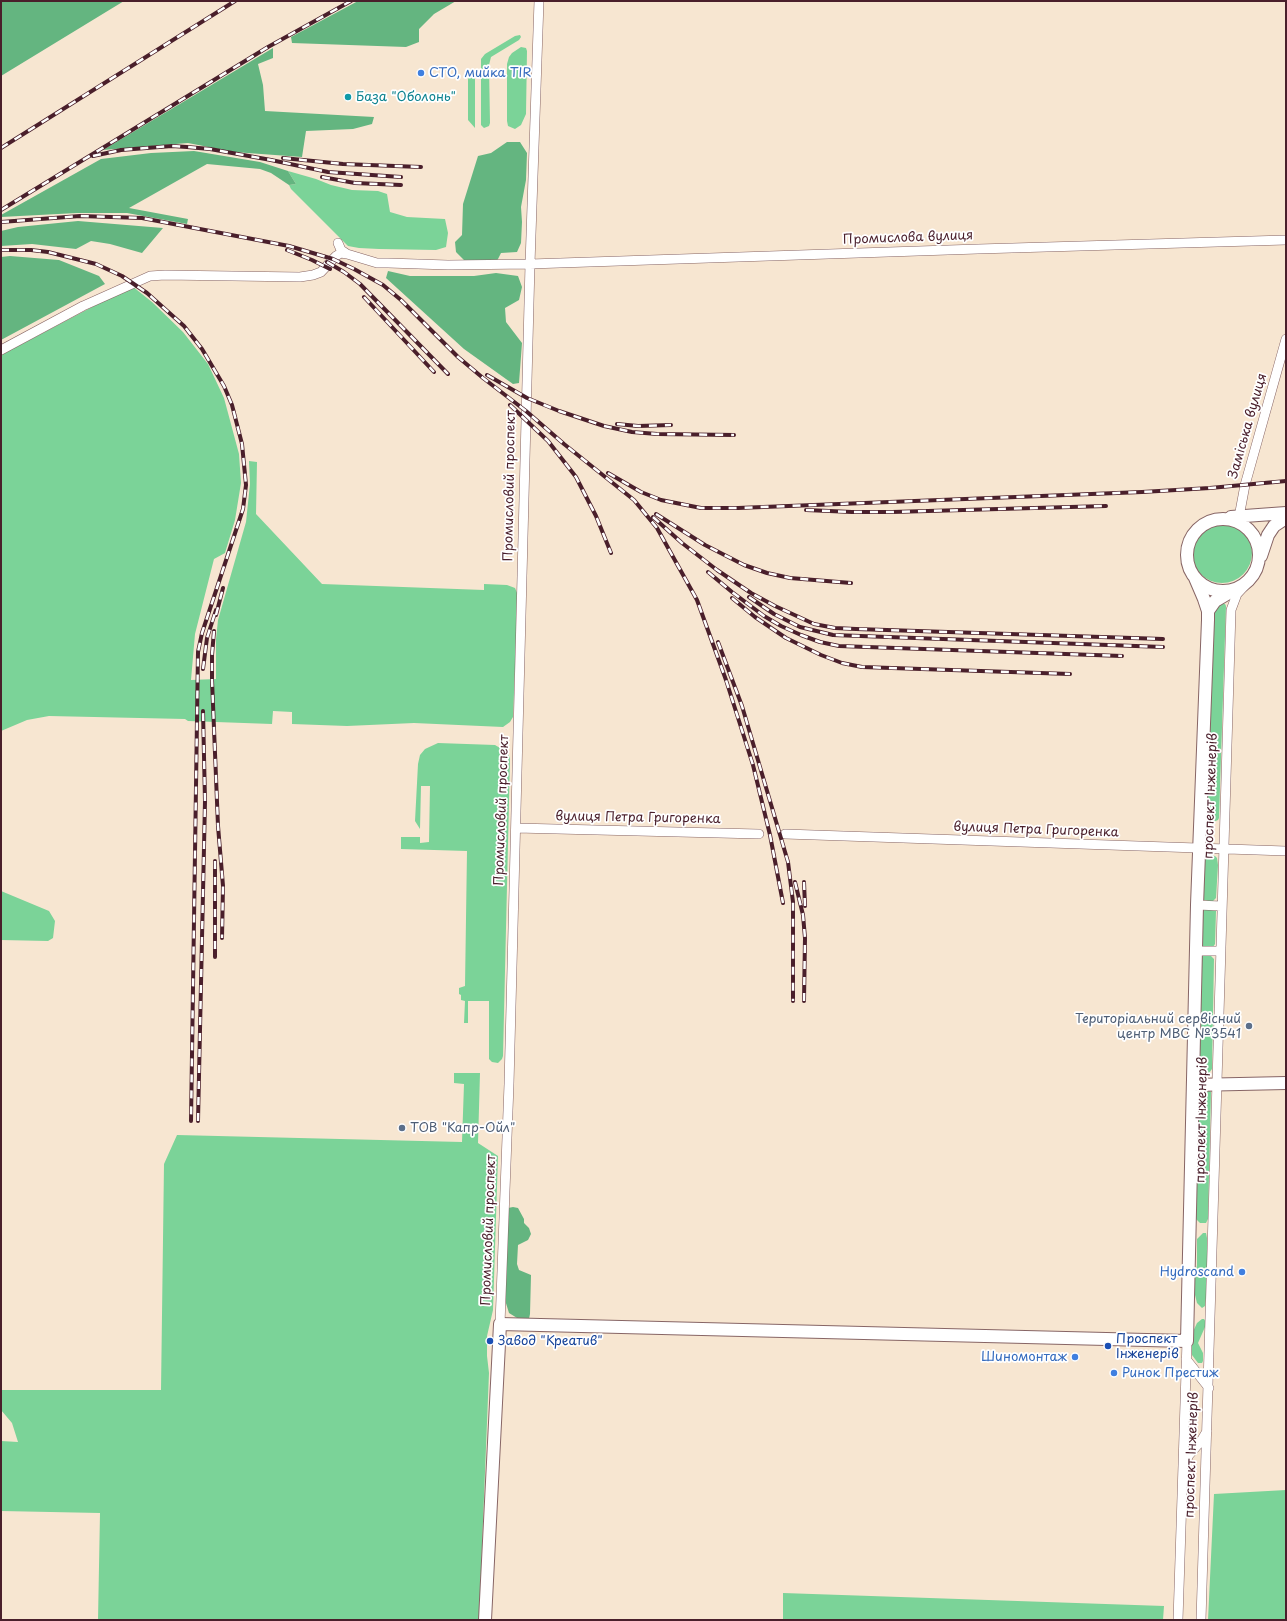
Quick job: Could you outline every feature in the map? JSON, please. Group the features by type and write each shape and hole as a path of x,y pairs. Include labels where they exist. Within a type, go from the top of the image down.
{"street":[{"name":"Промисловий проспект","path":"486,1620 500,1324 509,1084 530,264 539,1"},
{"name":"Промислова вулиця","path":"347,254 377,263 448,265 530,264 1286,240"},
{"path":"338,243 341,250 347,254"},
{"path":"1,350 83,306 150,276 313,275 321,272 336,256 341,253 347,254"},
{"name":"Заміська вулиця","path":"1236,519 1244,485 1286,339"},
{"path":"1234,590 1213,590 1195,578 1188,566 1187,557 1188,544 1194,532 1204,523 1217,519 1236,519 1286,513"},
{"path":"1208,611 1215,601 1251,579 1257,569 1268,535 1274,526 1286,518"},
{"path":"1236,519 1249,528 1256,538 1260,549 1260,561"},
{"name":"проспект Інженерів","path":"1187,1341 1197,905 1208,611 1202,591 1195,578"},
{"name":"проспект Інженерів","path":"1201,1620 1209,1388 1230,610 1237,594 1251,579"},
{"name":"вулиця Петра Григоренка","path":"516,828 760,834"},
{"name":"вулиця Петра Григоренка","path":"785,834 1286,851"},
{"path":"1197,905 1221,906"},
{"path":"1196,950 1220,951"},
{"path":"1193,1085 1286,1083"},
{"path":"500,1324 1187,1341 1178,1620"},
{"path":"1186,1359 1209,1388"},
{"path":"1183,1466 1207,1430"}],"green space":[{"path":"1,1 124,1 1,76"},
{"path":"358,1 456,1 434,14 419,29 419,42 406,47 292,43 291,37"},
{"path":"520,35 521,37 519,40 491,57 489,65 490,123 489,126 484,128 481,125 481,59 485,54 515,36"},
{"path":"521,47 526,48 527,51 526,114 521,125 515,129 508,126 507,121 507,64 512,53"},
{"path":"273,48 273,58 258,64 263,85 265,111 374,117 372,124 353,129 306,131 302,157 234,152 188,143 103,150"},
{"path":"475,70 475,128 468,120 468,79"},
{"path":"507,142 520,142 527,153 526,180 521,207 521,243 517,252 501,253 497,261 465,261 456,252 455,242 462,235 463,204 478,156 491,153"},
{"path":"194,151 260,162 288,171 296,184 289,185 271,173 260,169 207,164 129,208 188,219 187,224 127,213 77,213 1,217 1,215 101,159 151,153"},
{"path":"288,171 352,190 378,191 387,194 390,212 407,217 445,219 448,233 446,247 436,250 379,249 348,246 291,189 289,185 296,184"},
{"path":"78,221 163,228 142,253 110,244 91,241 76,249 32,244 1,246 1,231 18,227"},
{"path":"10,256 59,260 99,276 105,284 1,340 1,257"},
{"path":"388,271 410,276 474,276 496,273 518,276 522,287 519,300 505,308 506,322 522,343 519,383 513,384 464,349 386,278"},
{"path":"132,286 152,302 183,332 208,364 224,398 239,454 241,483 235,520 225,553 214,559 195,634 191,680 216,679 216,639 218,620 246,522 250,484 249,461 257,462 256,514 322,584 484,590 484,584 507,585 515,588 518,595 513,717 510,722 503,727 414,723 347,726 292,724 292,712 273,711 272,724 188,721 185,719 49,716 27,720 1,731 1,355"},
{"path":"1222,523 1239,528 1247,536 1252,553 1247,570 1239,578 1222,583 1205,578 1197,570 1192,553 1197,536 1205,528"},
{"path":"1222,603 1226,606 1219,818 1213,822 1206,821 1205,818 1210,613"},
{"path":"438,743 495,745 507,752 510,758 503,1056 498,1063 492,1062 489,1059 489,1001 468,1001 468,1023 464,1023 465,1001 461,1000 461,995 459,994 459,988 465,986 467,851 401,849 401,837 420,837 420,843 429,842 430,786 421,786 420,829 415,821 418,764 420,755 425,749"},
{"path":"1209,855 1217,858 1218,865 1216,898 1212,902 1204,900 1202,896 1205,858"},
{"path":"1,891 49,911 55,921 53,938 48,941 1,940"},
{"path":"1206,909 1216,911 1215,944 1213,947 1202,948 1203,911"},
{"path":"1211,956 1214,959 1212,1069 1209,1073 1204,1074 1199,1070 1200,957"},
{"path":"454,1073 480,1073 478,1143 498,1156 493,1310 487,1336 489,1373 479,1620 98,1620 100,1513 1,1511 1,1441 18,1442 12,1423 1,1410 1,1390 161,1390 164,1164 177,1135 462,1142 464,1084 454,1083"},
{"path":"1209,1090 1211,1092 1208,1219 1206,1223 1200,1223 1196,1219 1195,1211 1199,1132 1198,1103 1202,1095"},
{"path":"508,1208 518,1208 524,1219 524,1223 529,1228 531,1234 528,1240 518,1245 517,1264 519,1270 531,1275 530,1314 529,1319 522,1321 509,1313 505,1300"},
{"path":"1203,1233 1206,1233 1207,1238 1207,1290 1205,1306 1202,1308 1197,1303 1193,1287 1197,1265 1197,1239"},
{"path":"1202,1319 1206,1322 1198,1343 1203,1353 1203,1361 1202,1363 1198,1363 1192,1355 1191,1336 1197,1323"},
{"path":"1286,1490 1286,1620 1208,1620 1214,1494"},
{"path":"783,1593 1164,1606 1163,1620 783,1620"}],"railway":[{"path":"1,148 235,1"},
{"path":"1,210 268,47 351,1"},
{"path":"93,156 121,150 172,146 187,147 210,149 328,172 401,177"},
{"path":"283,158 343,164 421,167"},
{"path":"322,177 355,183 401,185"},
{"path":"1,222 80,216 142,218 289,246 333,259 383,285 401,300 458,357 634,500 657,528 697,600 726,680 753,765 770,835 783,903"},
{"path":"1,250 31,250 48,252 96,264 122,276 147,293 184,326 202,349 224,386 232,405 242,444 246,485 243,509 202,633 198,652 191,1121"},
{"path":"287,250 330,269"},
{"path":"327,262 360,284 448,374"},
{"path":"364,297 434,372"},
{"path":"487,375 527,398 559,411 604,426 632,432 657,434 734,435"},
{"path":"510,405 548,441 576,477 596,516 611,553"},
{"path":"617,424 638,426 671,425"},
{"path":"608,473 641,492 661,500 701,508 738,508 1142,492 1286,481"},
{"path":"806,510 892,512 1106,506"},
{"path":"656,514 705,545 744,565 767,573 790,578 851,583"},
{"path":"653,517 682,543 717,570 751,593 814,624 835,628 856,629 1163,639"},
{"path":"708,572 764,616 781,626 820,642 839,646 1122,656"},
{"path":"216,615 223,588"},
{"path":"749,597 774,614 800,627 833,635 1163,647"},
{"path":"732,598 755,617 786,638 821,655 842,663 862,667 1070,674"},
{"path":"203,669 207,638 216,610"},
{"path":"214,631 212,680 218,826 223,886 222,938"},
{"path":"718,642 742,706 788,862 793,902 793,1001"},
{"path":"198,1121 205,801 203,711"},
{"path":"215,861 215,957"},
{"path":"795,882 803,915 805,938 804,1001"},
{"path":"804,882 805,906"}],"place":[{"name":"СТО, мийка TIR","path":"421,73"},
{"name":"База \"Оболонь\"","path":"348,97"},
{"name":"Територіальний сервісний центр МВС №3541","path":"1249,1026"},
{"name":"ТОВ \"Капр-Ойл\"","path":"402,1128"},
{"name":"Hydroscand","path":"1242,1272"},
{"name":"Завод \"Креатив\"","path":"490,1341"},
{"name":"Проспект Інженерів","path":"1108,1346"},
{"name":"Шиномонтаж","path":"1075,1357"},
{"name":"Ринок Престиж","path":"1114,1373"}]}
